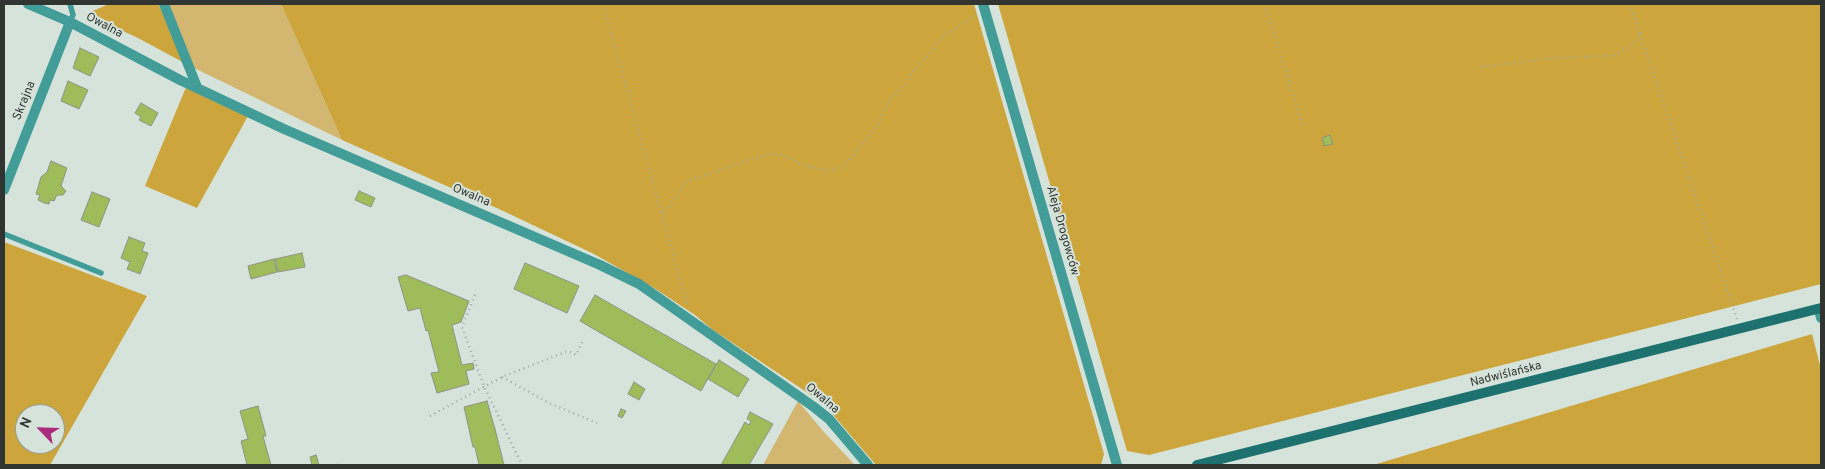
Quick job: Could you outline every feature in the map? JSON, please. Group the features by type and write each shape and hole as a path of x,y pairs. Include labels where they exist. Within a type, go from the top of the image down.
{"main road":[{"name":"Nadwiślańska","path":"1197,465 1208,464 1740,329 1820,312"}],"street":[{"name":"Owalna","path":"28,4 70,22 197,88 284,129 600,265 639,284 829,419 868,465"},
{"path":"164,4 197,88"},
{"name":"Aleja Drogowców","path":"984,7 1117,465"},
{"name":"Skrajna","path":"4,190 70,22"}],"lane":[{"path":"70,4 73,15 70,22"},
{"path":"4,234 101,273"}],"path":[{"path":"602,4 691,320"},
{"path":"1265,4 1303,127"},
{"path":"1630,4 1740,329"},
{"path":"661,213 667,210 686,182 758,157 770,154 783,155 800,164 822,170 833,170 843,164 851,158 880,122 884,109 891,99 906,84 912,72 928,56 940,39 984,7"},
{"path":"1480,67 1553,58 1613,56 1630,47 1640,34"},
{"path":"475,295 462,327 484,386 522,465"},
{"path":"430,416 502,377 568,351 576,354 583,340"},
{"path":"502,377 551,404 597,423"},
{"path":"336,465 341,465"}],"shaded area":[{"path":"109,4 158,4 188,65 138,38 86,14"},
{"path":"158,4 281,4 342,140 188,65"},
{"path":"281,4 974,4 1104,454 1101,465 876,465 823,403 713,330 695,315 654,288 594,254 499,209 342,140"},
{"path":"998,4 1821,4 1821,284 1149,455 1127,451"},
{"path":"187,85 248,116 197,208 145,186"},
{"path":"4,242 147,296 65,439 65,404 15,404 15,454 56,454 50,465 4,465"},
{"path":"1812,334 1821,369 1821,465 1373,465"},
{"path":"798,401 823,431 855,465 763,465"}],"building":[{"path":"80,48 99,57 90,76 73,68"},
{"path":"68,81 88,90 79,109 61,101"},
{"path":"141,103 158,113 151,126 139,120 141,117 135,113"},
{"path":"1330,135 1333,144 1324,146 1322,138"},
{"path":"51,161 67,168 61,186 66,191 63,195 57,195 54,201 50,200 49,204 38,200 40,195 36,194 41,177 47,172"},
{"path":"359,191 375,198 371,207 355,200"},
{"path":"92,192 110,199 99,227 81,220"},
{"path":"129,237 145,243 142,251 148,253 140,274 127,269 130,262 121,258"},
{"path":"302,253 305,267 278,272 275,259"},
{"path":"274,259 277,272 251,279 248,266"},
{"path":"525,263 579,286 567,313 514,289"},
{"path":"406,275 469,301 461,322 452,325 462,365 473,363 474,369 466,371 469,384 437,393 431,373 439,372 428,330 426,331 420,308 408,311 398,277"},
{"path":"595,295 716,364 701,391 580,321"},
{"path":"719,360 749,379 738,397 708,379"},
{"path":"634,382 645,389 639,400 628,394"},
{"path":"487,401 504,465 479,465 475,447 473,447 464,407"},
{"path":"258,406 266,436 263,436 271,465 247,465 241,441 248,439 240,411"},
{"path":"621,409 626,411 622,418 618,416"},
{"path":"750,412 773,424 749,465 721,465 745,422 749,425 751,421 747,419"},
{"path":"316,455 319,465 312,465 310,457"}]}
